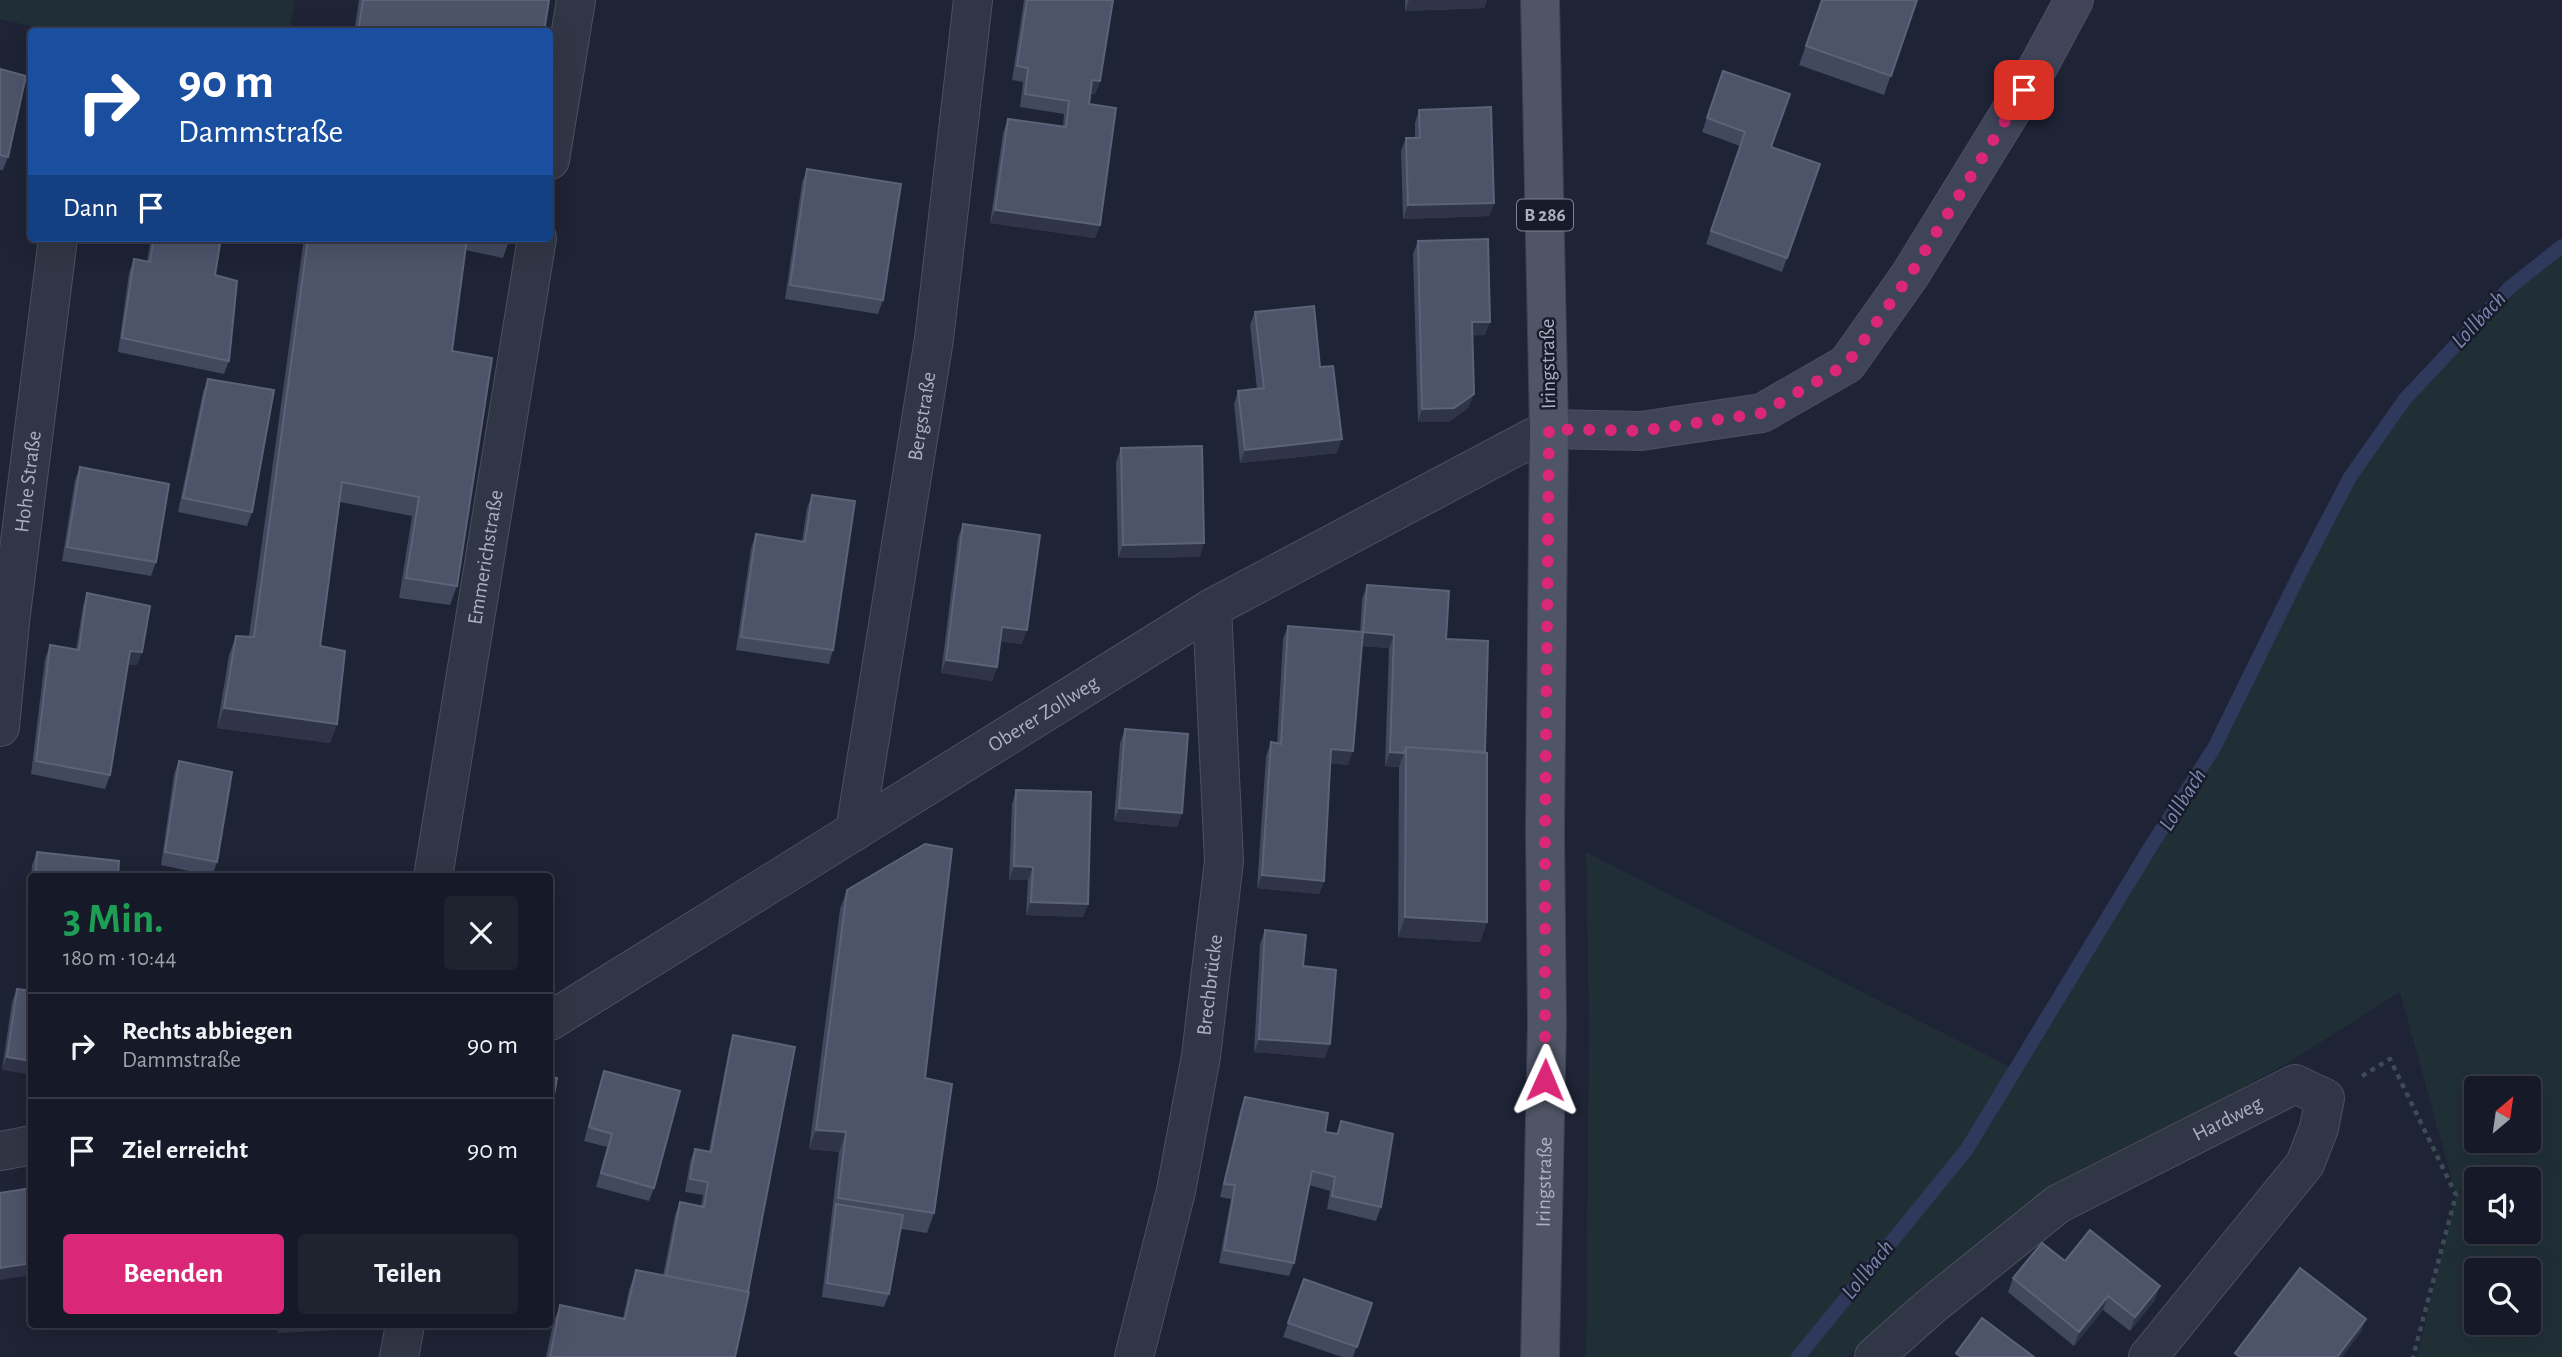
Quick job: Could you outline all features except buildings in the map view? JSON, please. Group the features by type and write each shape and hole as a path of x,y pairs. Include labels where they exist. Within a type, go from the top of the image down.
{"main road":[{"name":"Iringstraße","path":"1540,0 1549,429 1546,1024 1540,1357"}],"street":[{"path":"553,142 576,0"},
{"name":"Bergstraße","path":"855,831 934,339 973,0"},
{"path":"1549,429 1641,431 1762,413 1847,364 1910,275 2038,67 2074,0"},
{"name":"Hohe Straße","path":"0,727 5,621 57,242"},
{"name":"Emmerichstraße","path":"434,873 536,242"},
{"name":"Oberer Zollweg","path":"553,1019 1212,608 1549,429"},
{"name":"Brechbrücke","path":"1134,1357 1176,1191 1202,1056 1224,861 1212,608"},
{"name":"Hardweg","path":"1874,1357 1930,1307 2058,1204 2295,1084 2325,1098"},
{"path":"2148,1357 2305,1164 2319,1128 2325,1098"},
{"path":"0,1151 28,1146"},
{"path":"399,1357 404,1328"}],"path":[{"path":"2325,1098 2390,1059 2456,1195 2413,1357"}],"shaded area":[{"path":"0,0 295,0 290,28 38,28 0,19"},
{"path":"2562,246 2562,1357 2417,1357 2456,1195 2400,992 2286,1064 2049,1193 1917,1291 1848,1357 1798,1357 1967,1149 2151,846 2214,748 2350,477 2405,399 2509,288"},
{"path":"1586,852 2012,1068 1962,1147 1790,1357 1586,1357 1589,1027"}],"waterway":[{"name":"Lollbach","path":"1798,1357 1967,1149 2151,846 2214,748 2350,477 2405,399 2509,288 2562,246"}],"route":[{"path":"1545,1080 1549,429 1641,431 1762,413 1847,364 1910,275 2024,90"}]}
